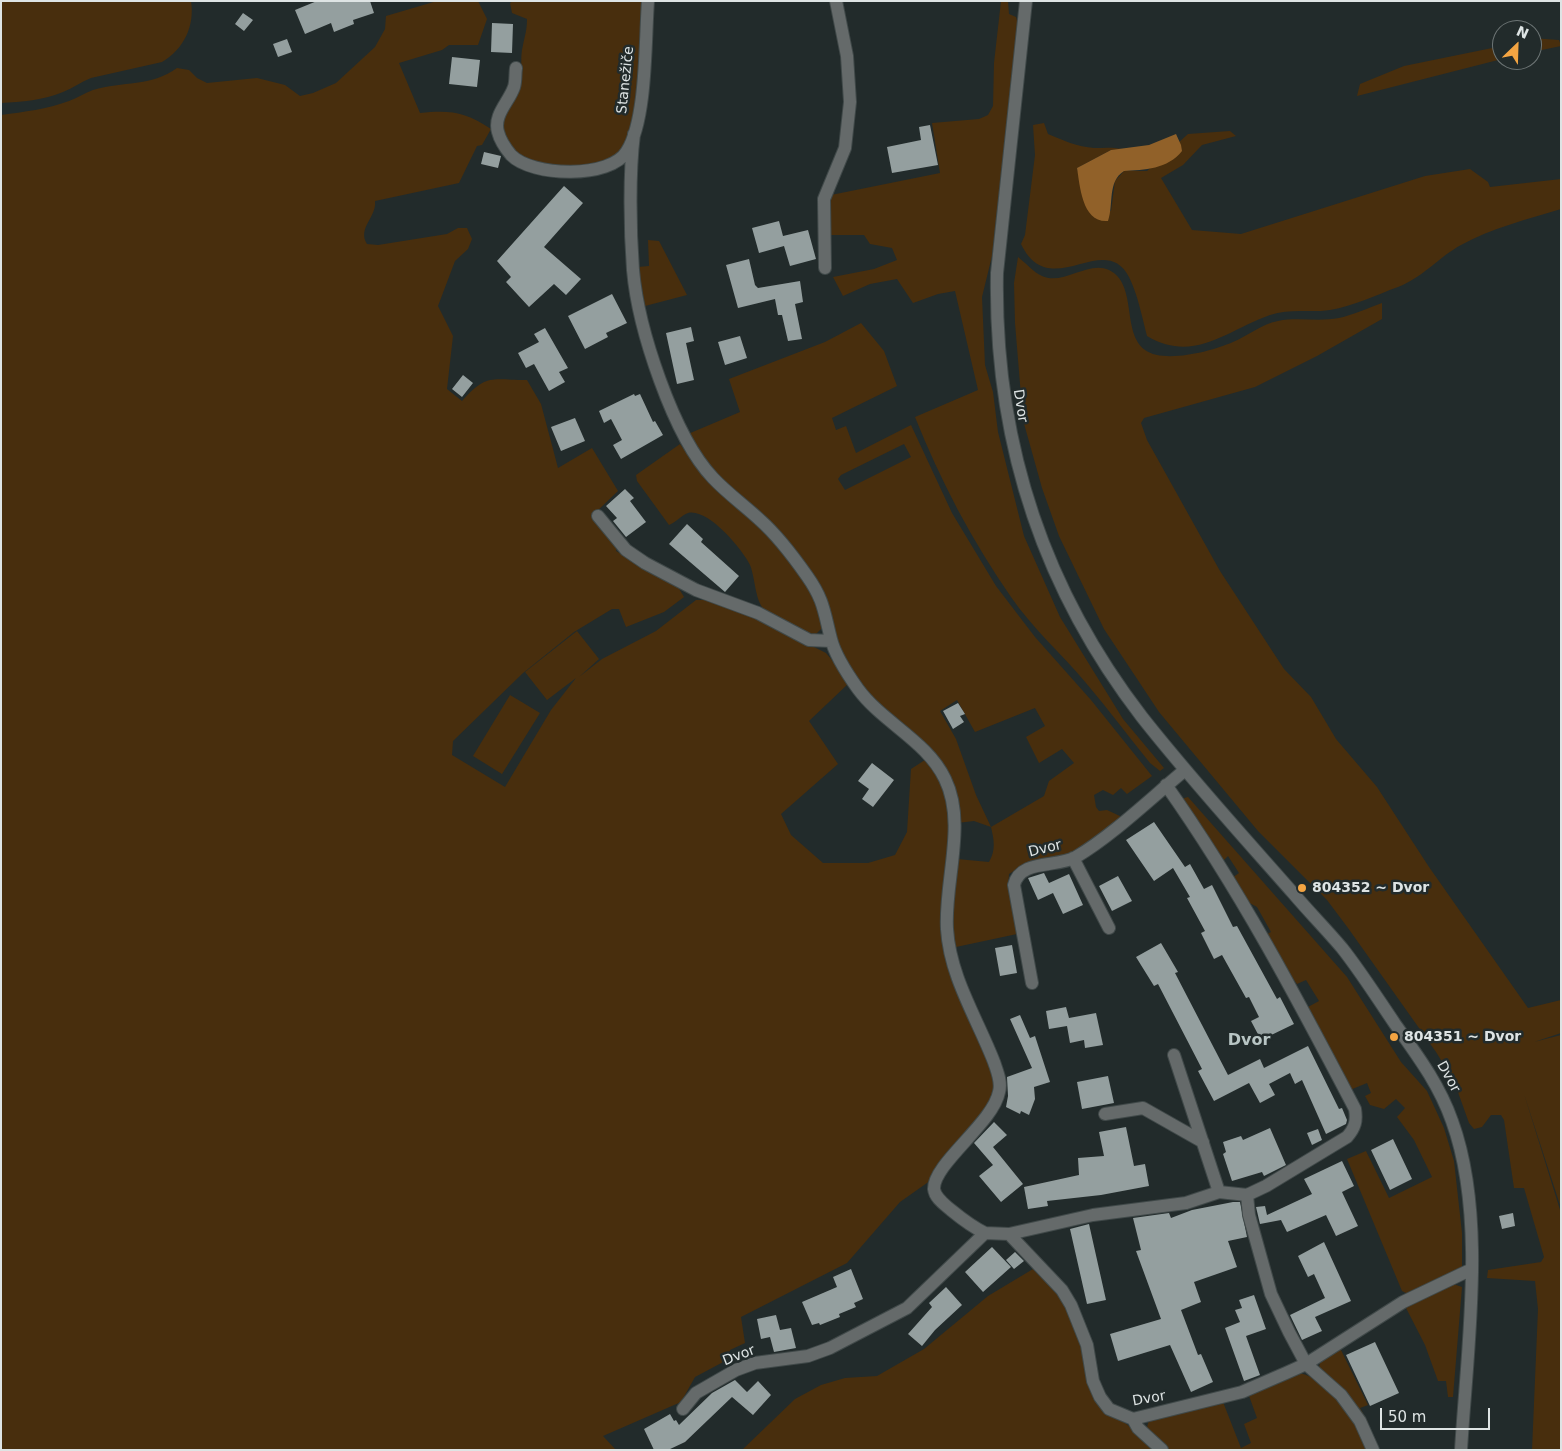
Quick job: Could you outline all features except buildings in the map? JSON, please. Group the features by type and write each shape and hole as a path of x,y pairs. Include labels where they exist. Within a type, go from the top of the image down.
{"street":[{"name":"Stanežiče","path":"516,68 514,86 499,116 497,131 512,156 528,165 550,171 588,170 611,164 627,152 634,134 642,95 648,1"},
{"path":"825,268 824,199 845,148 850,102 847,56 836,1"},
{"name":"Dvor","path":"1026,1 997,273 1000,374 1011,441 1036,527 1065,595 1113,676 1184,770 1343,950 1432,1077 1452,1118 1467,1171 1470,1195 1472,1269 1461,1450"},
{"path":"634,134 631,155 633,271 640,312 668,403 693,453 712,478 763,522 791,552 812,583 822,600 831,641 851,678 872,706 886,720 916,741 946,779 953,804 954,863 947,929 954,969 994,1062 999,1076 1000,1090 988,1115 942,1169 935,1184 936,1196 959,1216 986,1233 1009,1234 1093,1215 1186,1203 1220,1192 1247,1195 1266,1186 1347,1137 1354,1130 1357,1118 1356,1109 1250,914 1166,785"},
{"path":"598,516 626,550 645,563 696,590 758,613 809,640 831,641"},
{"name":"Dvor","path":"1032,983 1014,885 1016,876 1024,870 1073,858 1142,808 1184,770"},
{"path":"1073,858 1110,928"},
{"path":"1174,1055 1220,1192"},
{"path":"1105,1114 1143,1108 1203,1142"},
{"path":"1247,1195 1249,1215 1271,1294 1306,1364 1341,1395 1360,1421 1372,1450"},
{"name":"Dvor","path":"683,1409 696,1393 736,1370 755,1363 808,1356 830,1348 908,1308 986,1233"},
{"name":"Dvor","path":"1009,1234 1062,1290 1072,1305 1087,1345 1093,1381 1100,1397 1110,1409 1133,1419 1242,1392 1306,1364 1403,1302 1472,1269"},
{"path":"1133,1419 1138,1428 1162,1450"}],"shaded area":[{"path":"1,1 191,1 192,10 189,28 182,44 170,57 162,62 91,78 56,95 40,99 1,103"},
{"path":"437,1 478,1 487,19 478,45 449,45 442,50 399,63 420,113 449,112 473,119 491,129 482,145 477,146 459,183 375,201 375,207 364,233 367,244 378,245 447,234 458,228 467,228 472,239 468,249 455,261 438,306 453,336 447,389 462,401 478,386 490,380 527,380 541,404 558,468 592,448 618,491 593,515 617,546 616,551 678,587 684,597 664,612 626,627 619,609 612,609 574,632 523,673 453,741 452,755 505,787 551,710 576,678 547,700 525,672 577,631 599,659 579,677 602,659 656,631 696,600 712,600 732,606 826,653 842,672 848,684 809,721 838,764 781,814 791,835 823,863 868,863 895,855 907,832 911,769 928,758 941,778 950,805 943,931 997,1073 995,1095 934,1178 900,1202 847,1263 741,1317 745,1343 730,1350 727,1360 695,1377 681,1402 603,1436 616,1450 1,1450 1,115 52,106 104,87 147,81 167,74 177,68 189,70 197,78 207,83 257,78 285,85 300,96 313,93 336,83 375,47 385,29 386,16"},
{"path":"513,1 643,1 640,76 635,116 624,147 614,157 598,164 579,167 558,167 538,163 521,156 508,145 502,131 502,125 504,114 519,90 522,50 527,23 527,19 512,13 510,3"},
{"path":"1001,1 1008,1 1009,14 1016,17 1018,24 992,256 982,297 985,365 993,392 998,432 1024,536 1060,617 1123,719 1164,768 1160,771 1150,763 1077,672 1029,620 1011,597 970,532 946,487 925,441 915,417 978,390 955,291 938,294 913,303 897,279 870,284 843,296 833,277 874,269 897,260 892,248 870,244 864,235 827,235 828,206 831,195 940,173 932,123 979,119 988,115 993,106 994,63"},
{"path":"1542,39 1559,40 1561,46 1542,50"},
{"path":"1492,48 1492,62 1357,96 1360,84 1404,66"},
{"path":"1044,123 1048,134 1070,143 1094,148 1122,149 1111,150 1077,168 1086,205 1111,211 1115,181 1124,171 1147,171 1188,134 1230,131 1236,136 1202,145 1183,165 1161,178 1192,230 1241,234 1425,176 1470,169 1488,182 1490,187 1561,179 1561,209 1510,224 1473,239 1453,250 1407,283 1356,303 1330,310 1292,311 1270,315 1210,342 1180,347 1164,344 1147,336 1140,306 1132,284 1129,277 1118,264 1106,260 1091,261 1061,268 1047,268 1033,261 1021,244 1025,235 1035,155 1033,125"},
{"path":"1176,134 1182,151 1176,157 1163,165 1124,171 1115,181 1113,187 1108,221 1099,220 1093,216 1088,210 1081,193 1077,168 1111,150 1149,145"},
{"path":"648,240 659,241 687,295 645,306 638,267 649,266"},
{"path":"1018,257 1042,276 1050,278 1067,276 1093,268 1109,270 1118,277 1123,286 1127,297 1133,332 1138,342 1145,350 1164,356 1189,355 1224,346 1278,321 1339,318 1382,303 1382,319 1317,356 1255,387 1144,418 1141,423 1147,440 1220,571 1284,669 1311,697 1336,739 1377,787 1429,867 1528,1008 1561,1000 1561,1033 1534,1042 1561,1035 1561,1208 1524,1094 1561,1213 1561,1450 1532,1450 1538,1309 1535,1281 1487,1278 1488,1270 1541,1262 1544,1257 1524,1188 1514,1188 1504,1120 1501,1115 1491,1115 1482,1127 1474,1129 1469,1123 1454,1081 1436,1052 1348,928 1327,900 1258,831 1159,712 1104,629 1059,536 1042,488 1023,420 1015,323 1014,283"},
{"path":"861,323 884,351 897,386 832,418 836,430 846,426 856,453 911,425 952,513 996,586 1035,637 1091,700 1152,776 1127,794 1121,788 1113,795 1103,790 1094,795 1096,807 1099,811 1107,810 1122,817 1102,833 1064,856 1029,865 1009,874 1008,887 1017,934 956,947 951,926 957,859 989,862 994,845 991,827 974,821 957,823 955,798 895,722 861,686 841,653 823,592 718,478 688,434 740,412 729,379 825,342","holes":["904,444 911,457 845,490 838,479 841,475","957,700 975,732 1035,708 1045,726 1026,737 1039,763 1062,749 1074,763 1049,781 1044,796 991,827 976,795 956,739 940,711"]},
{"path":"680,444 704,476 779,543 820,603 822,628 816,634 809,636 778,619 763,608 758,599 750,565 740,549 724,531 705,517 696,513 683,515 669,525 637,481 636,475"},
{"path":"510,695 540,713 502,774 473,756"},
{"path":"1188,797 1347,977 1401,1062 1427,1091 1444,1128 1454,1161 1462,1233 1462,1269 1410,1295 1402,1291 1347,1159 1366,1151 1389,1198 1432,1177 1414,1140 1397,1117 1405,1108 1396,1099 1384,1109 1370,1105 1365,1096 1371,1093 1367,1083 1350,1090 1308,1007 1319,1001 1306,980 1297,984 1293,979 1267,934 1271,932 1257,907 1246,901 1232,878 1239,873 1228,856 1223,861 1181,799"},
{"path":"1033,1269 1061,1294 1079,1335 1092,1393 1103,1412 1124,1422 1157,1450 742,1450 795,1399 821,1385 845,1378 877,1376 924,1349 988,1296"},
{"path":"1453,1284 1462,1287 1453,1397 1448,1397 1446,1381 1438,1381 1425,1345 1405,1306"},
{"path":"1339,1346 1368,1405 1360,1408 1368,1422 1364,1424 1319,1368 1321,1358"},
{"path":"1299,1373 1312,1377 1333,1393 1356,1426 1368,1450 1167,1450 1146,1431 1149,1420 1223,1402 1241,1448 1251,1443 1244,1424 1257,1418 1248,1393"}],"place":[{"name":"804352 ~ Dvor","path":"1302,888"},
{"name":"804351 ~ Dvor","path":"1394,1037"}],"district":[{"name":"Dvor","path":"1249,1041"}]}
